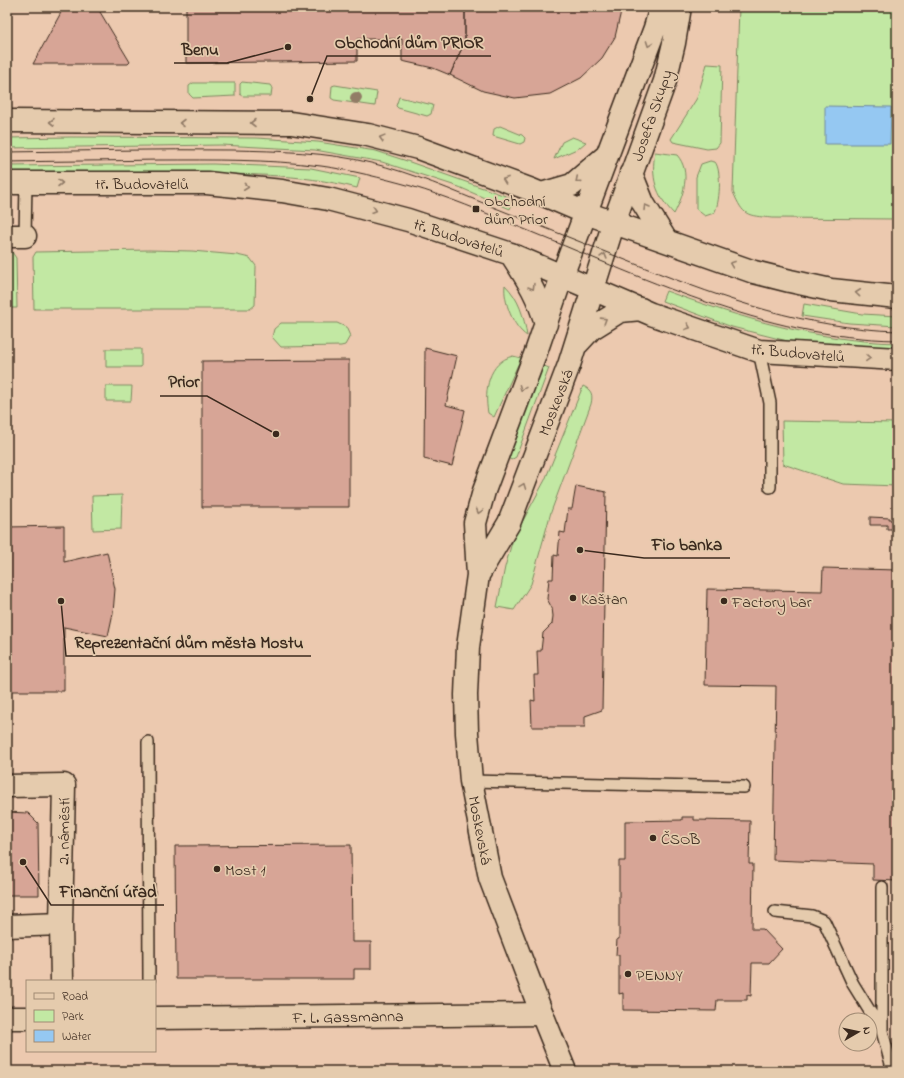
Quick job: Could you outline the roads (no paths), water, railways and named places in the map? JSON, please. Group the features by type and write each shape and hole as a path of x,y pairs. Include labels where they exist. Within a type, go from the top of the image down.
{"street":[{"name":"Josefa Skupy","path":"562,276 655,28 661,7"},
{"name":"Josefa Skupy","path":"614,222 665,81 674,43 680,7"},
{"path":"7,121 291,123 368,135 418,148 541,194 586,213 754,272 790,282 831,290 897,297"},
{"path":"541,194 572,185 608,155"},
{"path":"631,173 643,203 666,240"},
{"name":"tř. Budovatelů","path":"17,183 207,183 282,191 328,199 364,207 408,220 511,254 641,309 700,332 759,351 897,359"},
{"name":"Moskevská","path":"478,575 509,523 554,408 594,290 614,222"},
{"path":"511,254 534,289 540,301 546,324"},
{"name":"Moskevská","path":"562,276 546,324 497,456 475,523 478,575 468,647 467,732 471,781 490,878 542,1014 566,1071"},
{"path":"575,346 591,329 605,319 620,311 641,309"},
{"name":"2. náměstí","path":"7,786 64,785 61,924 62,980"},
{"path":"7,926 61,924"},
{"name":"F. L. Gassmanna","path":"156,1018 542,1014"},
{"path":"7,1018 26,1018"}],"lane":[{"path":"16,236 17,183"},
{"path":"759,351 770,403 770,487"},
{"path":"148,742 148,980"},
{"path":"471,781 744,787"},
{"path":"882,887 882,1031 893,1071"},
{"path":"775,912 812,916 824,921 853,984 882,1031"}],"water":[{"path":"825,106 891,107 890,144 825,144"}],"tram line":[{"path":"7,152 233,150 320,154 354,159 387,167 433,183 643,267 736,301 798,318 830,324 863,329 897,331"},
{"path":"7,162 240,160 321,166 366,174 439,195 479,210 657,284 751,316 799,328 848,337 897,340"}],"place":[{"name":"Benu","path":"288,47"},
{"name":"Obchodní dům PRIOR","path":"310,99"},
{"name":"Obchodní dům Prior","path":"476,209"},
{"name":"Prior","path":"276,434"},
{"name":"Fio banka","path":"580,550"},
{"name":"Kaštan","path":"573,598"},
{"name":"Reprezentační dům města Mostu","path":"61,601"},
{"name":"Factory bar","path":"724,601"},
{"name":"ČSOB","path":"653,838"},
{"name":"Finanční úřad","path":"23,862"},
{"name":"Most 1","path":"217,869"},
{"name":"PENNY","path":"628,974"}]}
